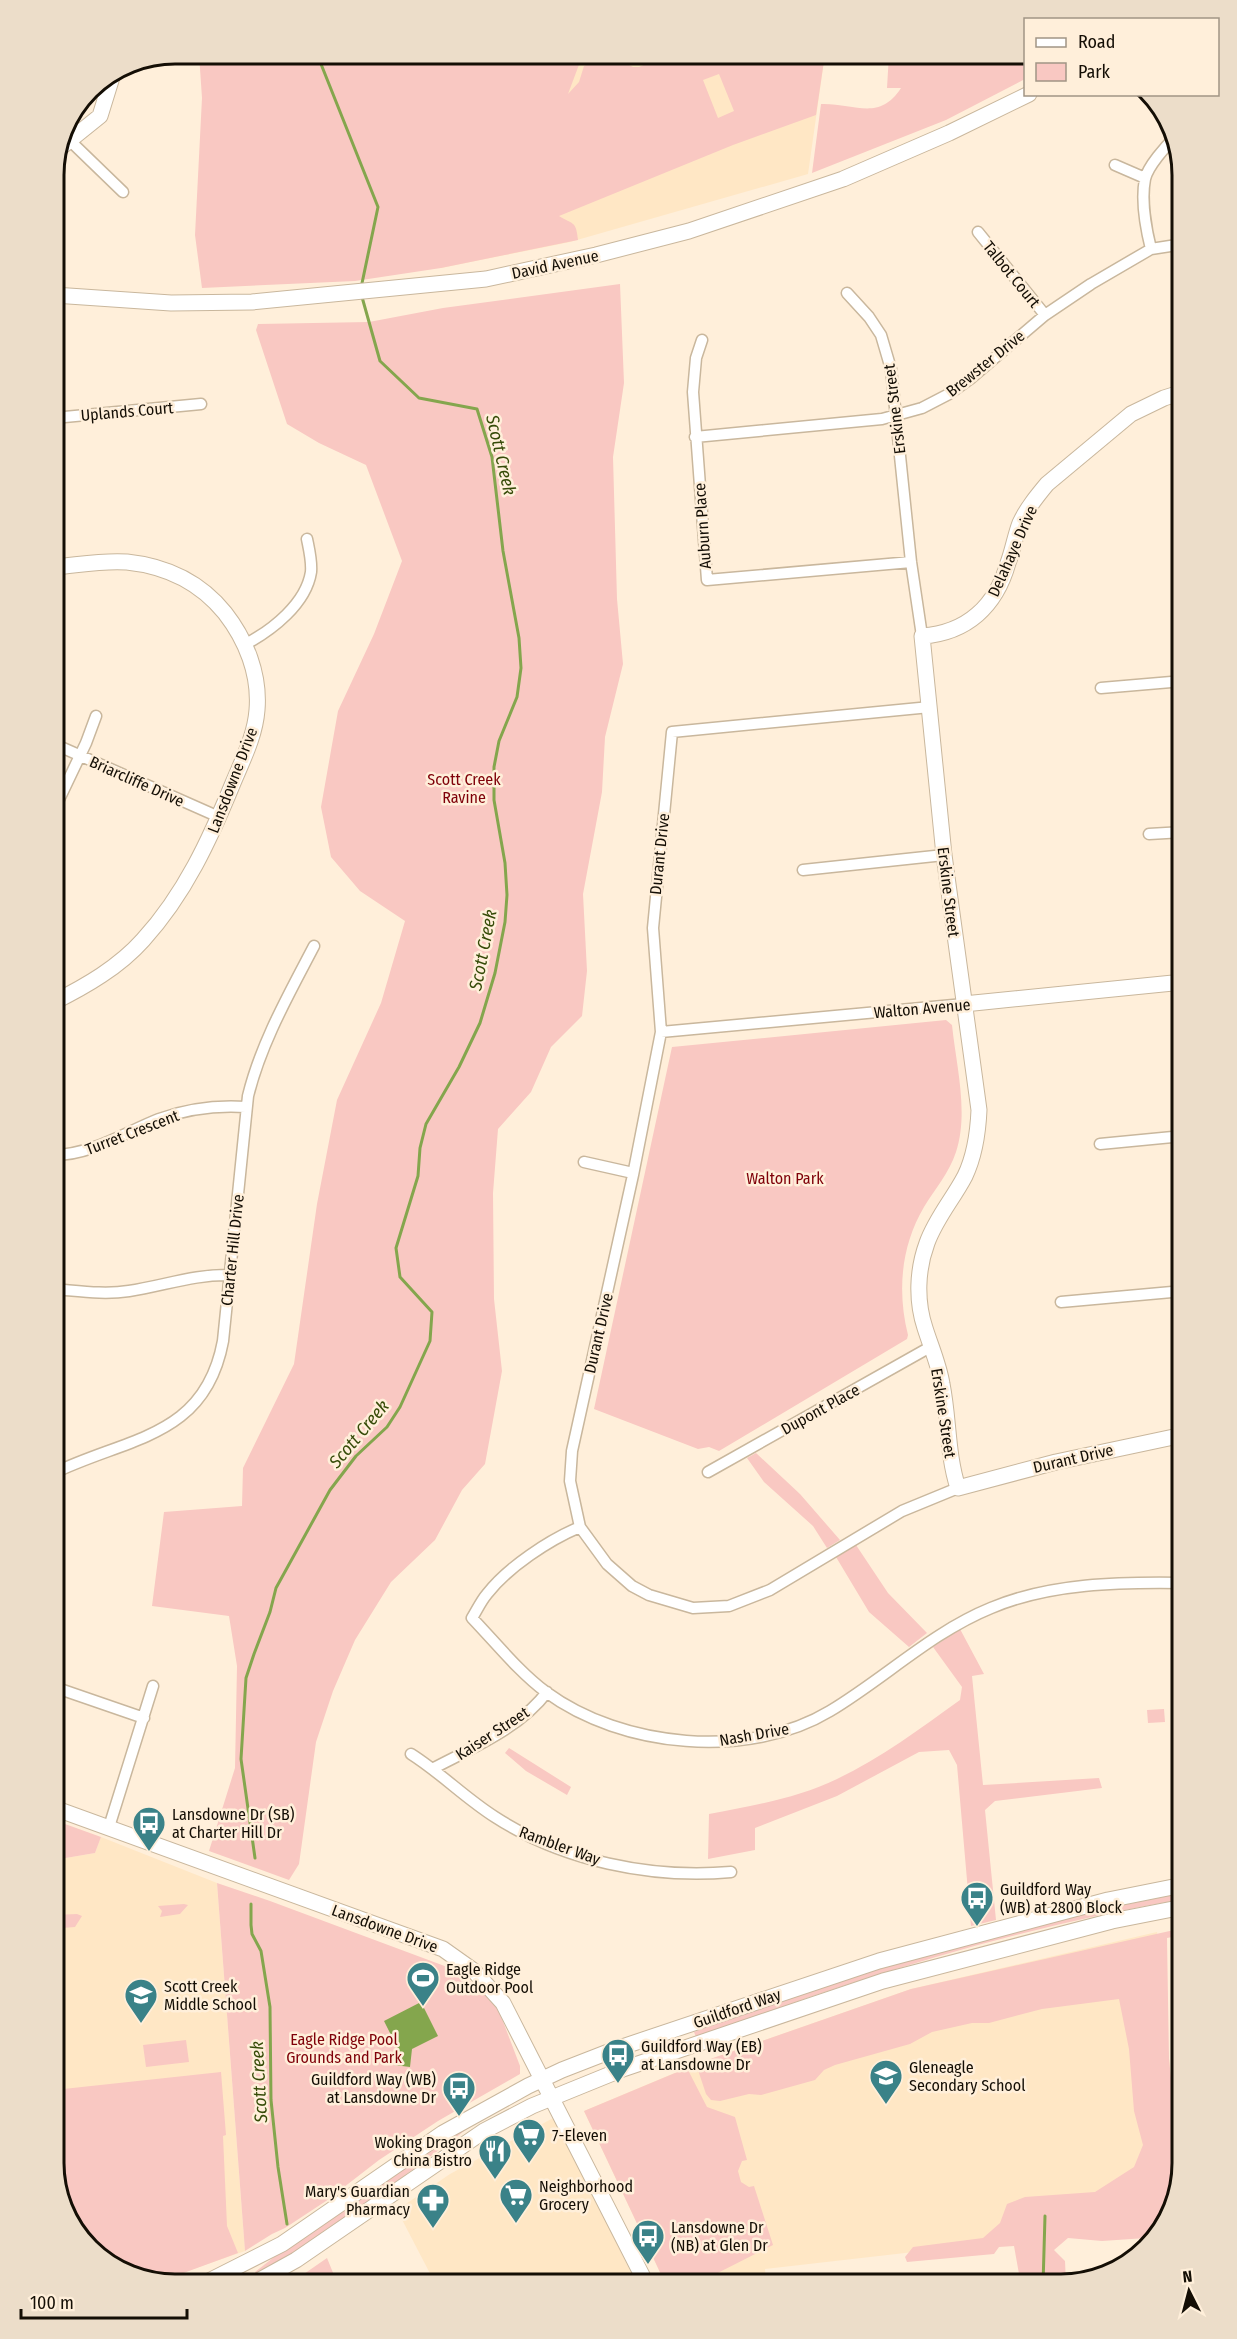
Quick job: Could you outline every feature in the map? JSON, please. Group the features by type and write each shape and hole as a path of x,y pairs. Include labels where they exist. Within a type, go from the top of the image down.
{"street":[{"path":"72,135 100,116 109,86"},
{"name":"David Avenue","path":"65,296 171,303 252,302 486,279 596,255 689,231 810,190 896,157 1025,96"},
{"path":"69,145 123,192"},
{"path":"1151,249 1145,215 1145,178 1168,145"},
{"path":"1115,165 1145,178"},
{"name":"Talbot Court","path":"978,232 1045,315"},
{"name":"Brewster Drive","path":"695,437 882,418 922,408 970,380 1045,315 1128,261 1151,249 1172,246"},
{"name":"Erskine Street","path":"847,293 869,317 881,335 891,369 911,562 930,707 944,855 963,1004 968,1023 977,1091 976,1147 968,1169 940,1214 922,1259 919,1293 920,1312 942,1383 947,1439 958,1488"},
{"name":"Auburn Place","path":"702,339 696,358 693,392 707,580 911,562"},
{"name":"Delahaye Drive","path":"922,636 960,627 981,613 1001,583 1020,522 1047,484 1131,414 1172,395"},
{"name":"Uplands Court","path":"65,417 201,404"},
{"path":"246,644 258,638 280,620 304,591 311,572 307,538"},
{"name":"Lansdowne Drive","path":"65,566 124,562 155,567 173,573 207,593 236,626 246,644 256,687 256,719 249,747 219,817 194,870 178,896 142,942 102,975 65,996"},
{"path":"1101,688 1172,682"},
{"name":"Durant Drive","path":"930,707 672,732 653,928 662,1032 572,1450 570,1481 580,1527 607,1564 632,1586 669,1603 693,1608 711,1608 750,1599 770,1590 902,1511 958,1488 1056,1462 1172,1437"},
{"path":"65,787 96,716"},
{"name":"Briarcliffe Drive","path":"65,749 219,817"},
{"path":"1149,834 1172,833"},
{"path":"803,870 944,855"},
{"name":"Charter Hill Drive","path":"64,1469 170,1425 195,1405 212,1378 219,1359 230,1275 246,1107 251,1083 265,1045 314,946"},
{"name":"Walton Avenue","path":"662,1032 1172,983"},
{"name":"Turret Crescent","path":"65,1153 85,1150 161,1119 188,1111 246,1107"},
{"path":"1100,1144 1172,1137"},
{"path":"584,1162 633,1173"},
{"path":"64,1290 107,1293 129,1291 201,1276 230,1275"},
{"path":"1062,1302 1172,1292"},
{"name":"Dupont Place","path":"708,1472 932,1346"},
{"name":"Nash Drive","path":"580,1527 541,1547 516,1567 487,1593 472,1618 546,1692 618,1728 662,1739 692,1742 753,1737 805,1724 829,1712 962,1621 1005,1602 1073,1588 1139,1582 1172,1583"},
{"path":"109,1827 153,1686"},
{"path":"64,1691 144,1718"},
{"name":"Kaiser Street","path":"434,1768 486,1741 541,1700 546,1692"},
{"name":"Rambler Way","path":"411,1754 434,1768 494,1817 553,1846 619,1866 708,1874 731,1872"},
{"name":"Lansdowne Drive","path":"64,1812 443,1949 474,1971 503,2003 641,2274"},
{"name":"Guildford Way","path":"223,2274 282,2244 443,2133 543,2079 616,2049 879,1961 1108,1900 1172,1888"},
{"name":"Guildford Way","path":"271,2274 296,2260 484,2131 551,2098 623,2069 883,1982 1101,1924 1172,1909"}],"shaded area":[{"path":"414,65 823,65 808,174 570,242 441,268"},
{"name":"Scott Creek Middle School","path":"101,1837 217,1883 245,2251 178,2274 140,2269 108,2252 87,2231 79,2219 70,2199 67,2185 64,2164 64,1858 95,1853"},
{"name":"Gleneagle Secondary School","path":"1157,1932 1172,2090 1172,2178 1159,2217 1010,2241 765,2269 765,2274 661,2274 584,2111 696,2064 911,1989"},
{"path":"421,2002 438,2036 412,2049 410,2067 394,2065 397,2047 384,2021"},
{"path":"555,2117 632,2274 430,2274 397,2210 450,2174"}],"green space":[{"path":"200,65 579,65 568,94 579,82 584,66 587,65 639,67 644,65 823,65 816,115 733,145 559,216 575,226 578,240 441,268 355,281 202,288 195,235 202,98","holes":["719,74 734,111 718,118 703,80"]},
{"path":"888,65 1024,65 1024,80 946,120 812,173 821,104 875,108 884,105 901,88 887,88"},
{"name":"Scott Creek Ravine","path":"620,284 624,383 613,457 617,599 623,664 605,737 602,792 583,894 587,971 582,1016 551,1047 531,1092 498,1129 493,1193 494,1299 502,1371 485,1464 462,1490 435,1540 391,1582 355,1640 333,1691 316,1742 299,1864 289,1880 209,1851 235,1768 237,1666 229,1616 152,1606 164,1512 242,1506 243,1468 294,1364 317,1204 337,1100 381,1003 405,921 360,891 331,857 321,807 338,711 374,634 402,561 366,465 319,443 287,424 256,330 258,324 369,322 443,308"},
{"name":"Walton Park","path":"946,1020 952,1025 960,1088 962,1105 960,1137 950,1167 924,1207 910,1237 902,1285 907,1339 719,1451 709,1447 698,1449 594,1409 672,1047"},
{"path":"756,1453 800,1494 840,1540 827,1548 813,1526 764,1482 747,1458"},
{"path":"856,1545 888,1593 927,1633 909,1647 869,1612 836,1557"},
{"path":"960,1629 984,1674 972,1676 983,1785 1099,1778 1102,1788 995,1801 985,1810 996,1920 971,1926 957,1765 949,1750 919,1752 837,1796 755,1828 755,1850 708,1859 709,1814 758,1804 822,1786 885,1752 960,1700 962,1687 933,1647"},
{"path":"1164,1709 1165,1722 1148,1723 1147,1710"},
{"path":"509,1748 571,1787 567,1795 526,1771 505,1753"},
{"path":"64,1824 101,1837 95,1853 64,1858"},
{"name":"Eagle Ridge Pool Grounds and Park","path":"217,1883 458,1971 496,2003 520,2066 520,2074 438,2121 379,2160 326,2201 245,2251"},
{"path":"1172,1895 1172,1901 1018,1934 895,1969 696,2037 694,2032 849,1977 1084,1913"},
{"path":"188,1905 180,1914 160,1917 162,1911 158,1906"},
{"path":"64,1915 82,1916 75,1927 64,1928"},
{"path":"1172,1930 1172,1937 1167,1938 1169,2059 1172,2088 1172,2178 1158,2219 1144,2238 1102,2241 1068,2238 1054,2250 1065,2261 1066,2274 1019,2274 1014,2246 999,2247 994,2254 907,2262 905,2257 913,2247 983,2238 1000,2223 1007,2204 1025,2197 1095,2192 1134,2167 1143,2145 1134,2111 1129,2049 1119,1999 1042,2009 989,2023 972,2023 932,2032 910,2044 835,2065 824,2070 815,2080 761,2095 749,2094 720,2101 711,2100 706,2094 696,2064 911,1989"},
{"path":"186,2040 189,2062 146,2067 143,2045"},
{"path":"687,2068 707,2107 735,2117 747,2160 742,2161 738,2171 741,2182 749,2187 754,2186 773,2245 716,2274 661,2274 584,2111"},
{"path":"221,2072 226,2135 223,2136 227,2226 238,2253 181,2274 168,2274 140,2269 126,2263 97,2242 79,2219 70,2199 64,2164 64,2089"},
{"path":"467,2126 468,2128 459,2135 329,2232 256,2274 255,2272"},
{"path":"327,2258 334,2274 304,2274"}],"waterway":[{"name":"Scott Creek","path":"321,65 378,207 361,288"},
{"name":"Scott Creek","path":"255,1858 241,1759 246,1678 270,1612 276,1588 330,1490 356,1456 387,1427 400,1407 430,1341 432,1312 400,1277 396,1248 418,1176 420,1148 426,1124 459,1067 480,1023 495,973 505,922 507,895 505,863 494,800 494,767 499,741 517,697 521,668 519,638 503,551 492,457 477,409 419,398 380,361 362,297"},
{"name":"Scott Creek","path":"251,1904 252,1934 261,1951 270,2007 271,2100 287,2224"},
{"path":"1043,2274 1045,2216"}],"place":[{"name":"Lansdowne Dr (SB) at Charter Hill Dr","path":"149,1852"},
{"name":"Guildford Way (WB) at 2800 Block","path":"977,1927"},
{"name":"Eagle Ridge Outdoor Pool","path":"423,2007"},
{"name":"Scott Creek Middle School","path":"141,2024"},
{"name":"Guildford Way (EB) at Lansdowne Dr","path":"618,2084"},
{"name":"Gleneagle Secondary School","path":"886,2105"},
{"name":"Guildford Way (WB) at Lansdowne Dr","path":"459,2117"},
{"name":"7-Eleven","path":"529,2164"},
{"name":"Woking Dragon China Bistro","path":"495,2180"},
{"name":"Neighborhood Grocery","path":"516,2224"},
{"name":"Mary's Guardian Pharmacy","path":"433,2229"},
{"name":"Lansdowne Dr (NB) at Glen Dr","path":"648,2265"}]}
